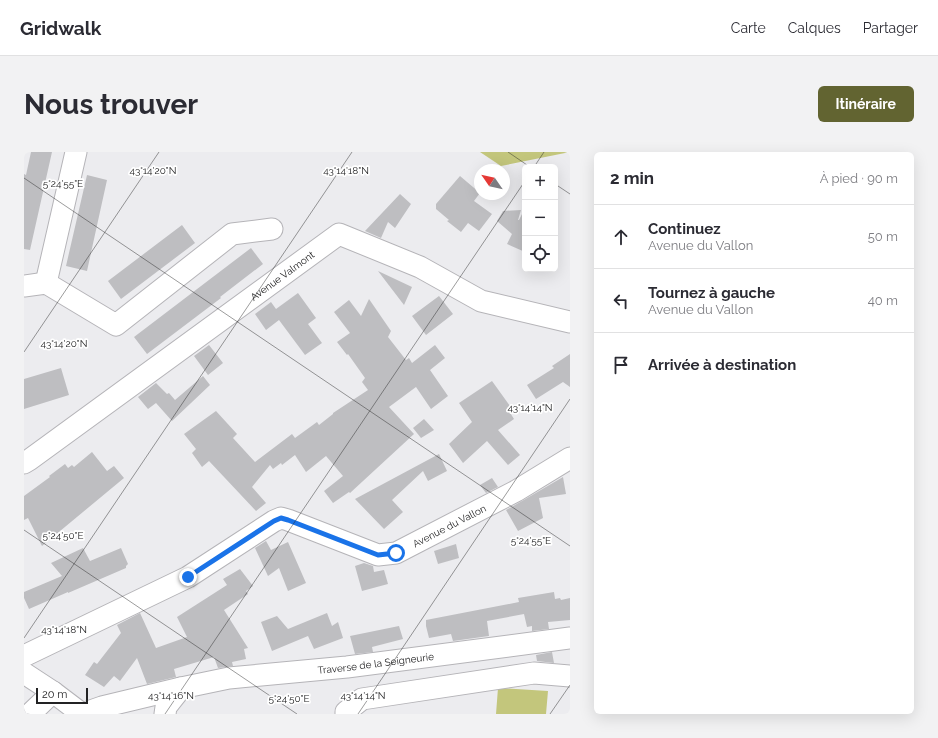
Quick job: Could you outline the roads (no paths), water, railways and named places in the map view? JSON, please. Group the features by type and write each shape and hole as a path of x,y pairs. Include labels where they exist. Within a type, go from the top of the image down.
{"street":[{"path":"46,283 76,152"},
{"path":"24,286 46,283 116,325 232,234 272,229"},
{"name":"Avenue Valmont","path":"24,463 339,234 420,267 481,301 570,322"},
{"name":"Avenue du Vallon","path":"24,656 188,577 274,521 281,518 378,555 396,553 516,491 570,458"},
{"name":"Traverse de la Seigneurie","path":"24,673 53,692 82,714 102,707 229,678 347,667 570,638"},
{"name":"Traverse de la Seigneurie","path":"24,660 53,692"},
{"path":"346,714 346,712 362,699 534,673 570,676"},
{"path":"163,712 181,688"},
{"path":"30,714 53,692"}]}
